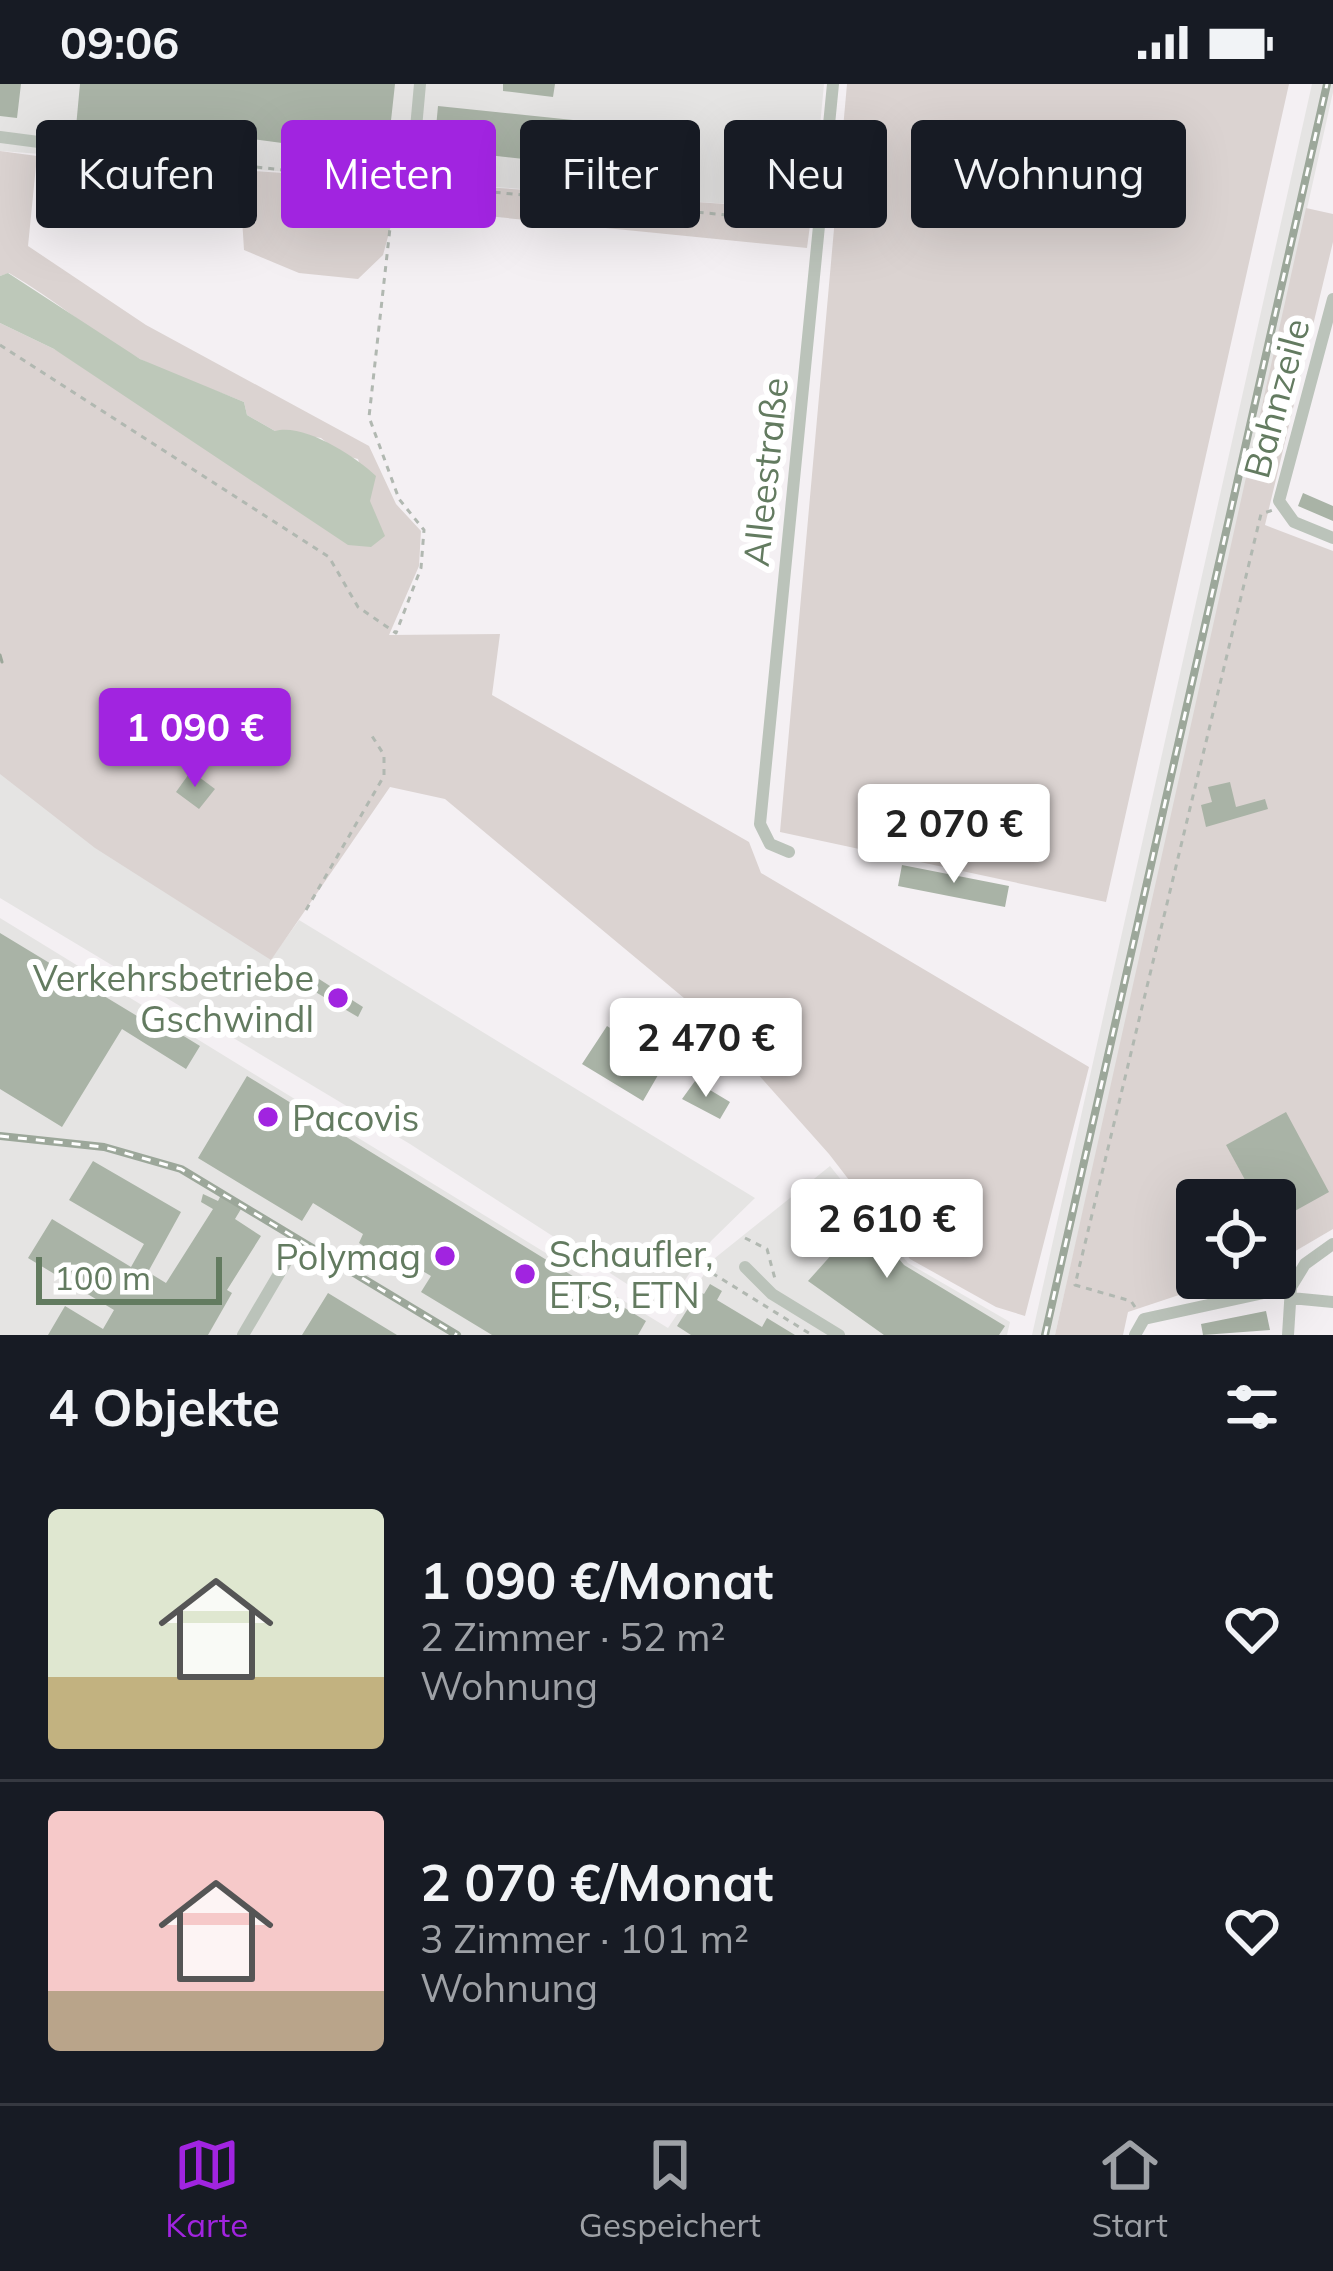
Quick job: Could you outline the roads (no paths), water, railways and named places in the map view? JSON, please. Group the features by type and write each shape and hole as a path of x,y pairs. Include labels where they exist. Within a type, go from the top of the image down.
{"street":[{"path":"417,120 420,84"},
{"name":"Alleestraße","path":"789,852 770,844 760,824 833,84"},
{"path":"0,137 36,141"},
{"name":"Bahnzeile","path":"1333,298 1282,510 1299,526 1333,538"},
{"path":"1296,1283 1305,1264 1333,1244"},
{"path":"243,1335 286,1262"},
{"path":"745,1268 772,1294 839,1335"},
{"path":"1296,1294 1333,1302"},
{"path":"1139,1326 1263,1299"},
{"path":"1288,1335 1291,1299"}],"tram line":[{"path":"0,655 2,662"}],"railway":[{"path":"1045,1335 1327,84"},
{"path":"0,1136 104,1147 181,1169 457,1335"}],"place":[{"name":"Verkehrsbetriebe Gschwindl","path":"338,998"},
{"name":"Pacovis","path":"268,1117"},
{"name":"Polymag","path":"445,1256"},
{"name":"Schaufler, ETS, ETN","path":"525,1274"}]}
